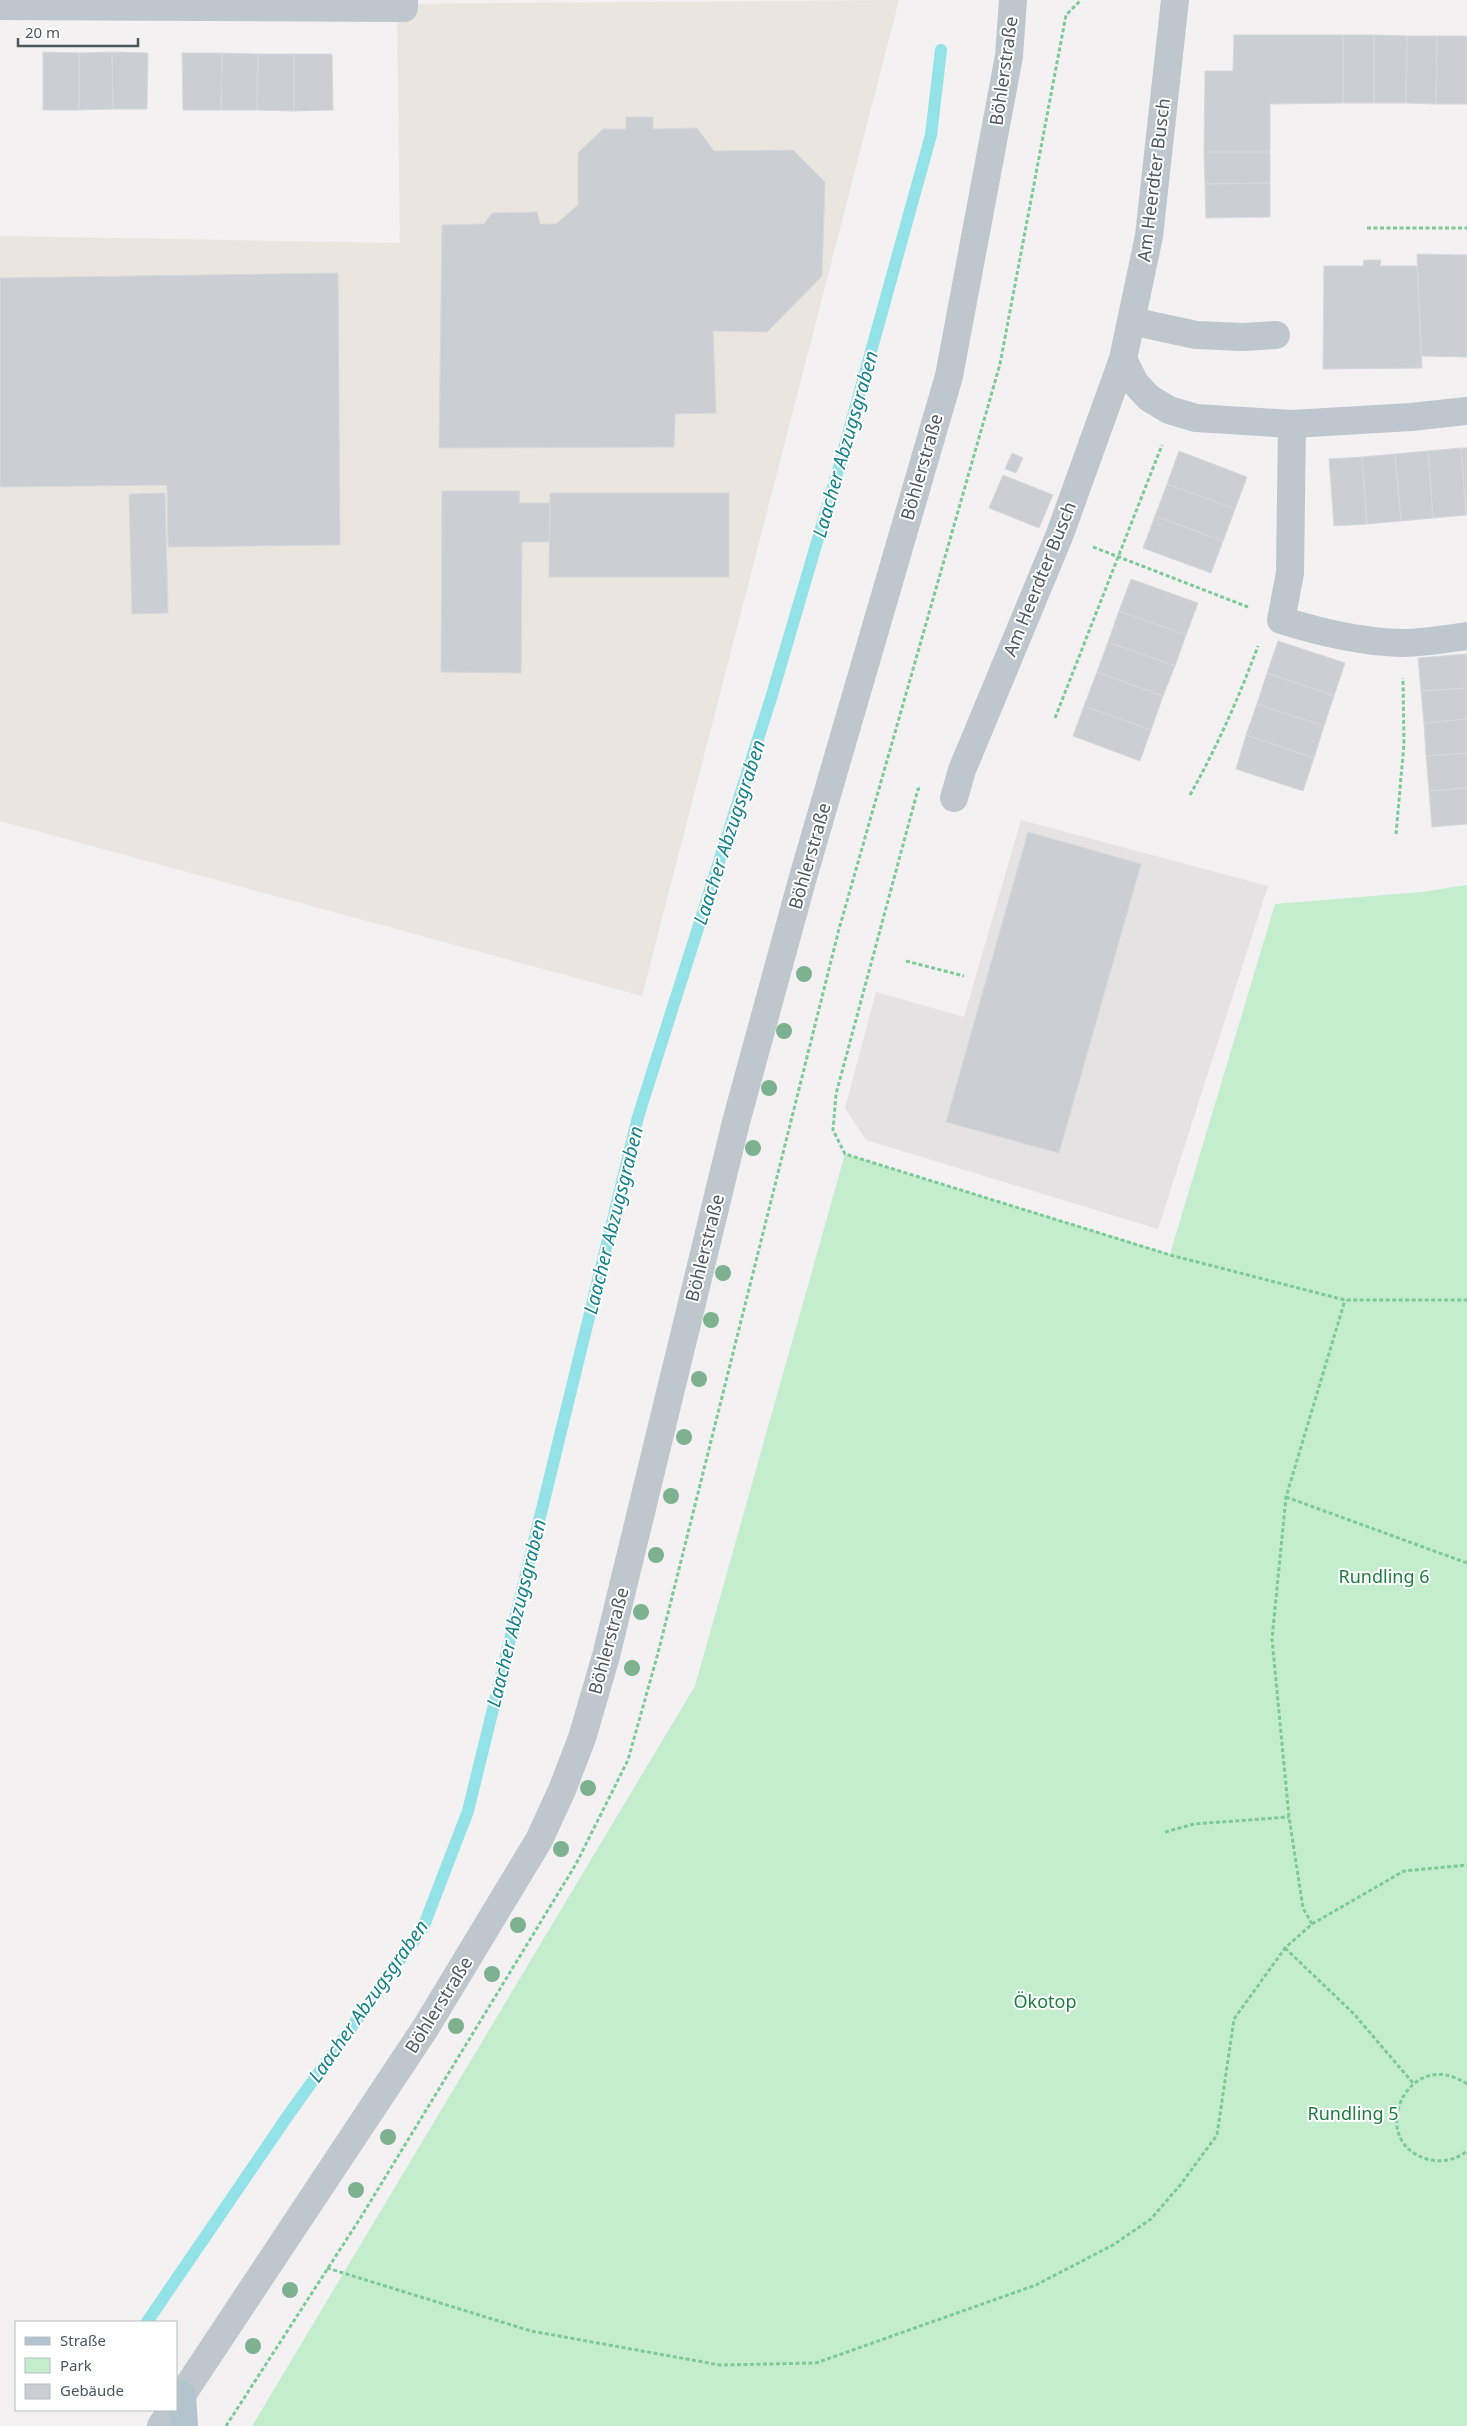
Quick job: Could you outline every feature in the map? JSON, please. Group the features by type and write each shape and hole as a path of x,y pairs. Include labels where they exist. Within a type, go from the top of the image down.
{"main road":[{"path":"178,2406 184,2426"}],"street":[{"path":"0,6 404,8 404,0"},
{"name":"Böhlerstraße","path":"178,2401 421,2035 481,1938 539,1840 562,1790 582,1738 606,1656 736,1122 803,877 949,376 1010,56 1013,0"},
{"name":"Am Heerdter Busch","path":"954,798 962,770 1060,534 1123,359 1149,236 1176,0"},
{"path":"1131,322 1196,335 1243,337 1276,335"},
{"path":"1123,359 1135,383 1149,398 1175,412 1196,418 1292,424 1411,417 1467,411"},
{"path":"1292,424 1290,573 1274,618 1310,630 1402,643 1467,636"},
{"name":"Böhlerstraße","path":"161,2426 171,2411"}],"path":[{"path":"1367,228 1467,228"},
{"path":"1055,718 1175,412"},
{"path":"1060,534 1274,618 1207,766 1190,795"},
{"path":"1396,834 1404,744 1402,643"},
{"path":"954,798 918,789 836,1094 833,1130 845,1154 1170,1254 1345,1300 1467,1300"},
{"path":"906,961 964,976"},
{"path":"1312,1924 1303,1908 1289,1817 1272,1639 1286,1497 1345,1300"},
{"path":"1286,1497 1467,1563"},
{"path":"1165,1832 1194,1824 1289,1817"},
{"path":"327,2268 531,2331 720,2365 816,2363 1036,2285 1112,2245 1151,2219 1181,2184 1217,2134 1234,2019 1285,1948 1312,1924 1404,1871 1467,1865"},
{"path":"1285,1948 1354,2014 1413,2083"},
{"path":"1467,2084 1453,2076 1439,2074 1425,2077 1413,2083 1400,2101 1396,2122 1400,2137 1409,2149 1421,2157 1434,2161 1449,2160 1467,2151"}],"shaded area":[{"path":"899,0 642,996 0,821 0,236 400,243 397,4"},
{"path":"1021,820 1268,886 1158,1229 866,1140 845,1108 876,992 964,1017"}],"green space":[{"name":"Ökotop","path":"1467,885 1467,2426 252,2426 695,1686 845,1154 1170,1254 1275,904 1422,892"}],"building":[{"path":"1234,35 1343,35 1343,103 1270,104 1270,152 1204,152 1205,71 1233,71"},
{"path":"1343,35 1374,35 1374,103 1343,103"},
{"path":"1374,35 1407,36 1406,103 1374,103"},
{"path":"1407,36 1437,36 1436,104 1406,103"},
{"path":"1437,36 1467,36 1467,104 1436,104"},
{"path":"43,52 79,53 79,110 43,110"},
{"path":"112,52 113,109 79,110 79,53"},
{"path":"112,52 148,53 147,109 113,109"},
{"path":"182,53 222,53 221,110 183,110"},
{"path":"222,53 258,54 257,110 221,110"},
{"path":"258,54 294,54 294,111 257,110"},
{"path":"294,54 332,54 333,110 294,111"},
{"path":"626,117 653,117 653,129 697,128 714,151 793,150 825,182 822,276 767,332 713,331 716,413 675,414 674,447 439,448 442,225 484,224 492,213 537,212 540,224 556,224 578,205 578,153 603,129 626,129"},
{"path":"1204,152 1270,152 1270,183 1205,184"},
{"path":"1270,183 1270,217 1206,218 1205,184"},
{"path":"1417,254 1467,255 1467,357 1421,356"},
{"path":"1364,260 1381,260 1380,266 1417,266 1422,368 1323,369 1324,266 1363,266"},
{"path":"338,273 340,545 168,547 167,485 0,487 0,278"},
{"path":"1461,448 1466,515 1433,518 1428,451"},
{"path":"1461,448 1467,448 1467,515 1466,515"},
{"path":"1179,451 1247,477 1235,509 1167,484"},
{"path":"1428,451 1433,518 1401,521 1395,454"},
{"path":"1012,453 1023,458 1016,473 1005,469"},
{"path":"1395,454 1401,521 1367,524 1362,457"},
{"path":"1362,457 1367,524 1334,526 1329,459"},
{"path":"1003,475 1053,495 1039,528 989,508"},
{"path":"1167,484 1235,509 1223,541 1155,516"},
{"path":"442,491 520,491 519,503 550,503 549,542 522,542 521,673 441,672"},
{"path":"165,493 168,613 132,614 129,494"},
{"path":"550,493 729,493 729,577 549,577"},
{"path":"1155,516 1223,541 1211,573 1143,548"},
{"path":"1131,579 1198,603 1186,635 1119,611"},
{"path":"1119,611 1186,635 1175,666 1108,642"},
{"path":"1278,641 1345,663 1334,696 1267,673"},
{"path":"1108,642 1175,666 1163,696 1097,672"},
{"path":"1467,654 1467,688 1421,691 1418,658"},
{"path":"1097,672 1163,696 1151,730 1084,706"},
{"path":"1267,673 1334,696 1324,726 1257,704"},
{"path":"1467,688 1467,719 1424,723 1421,691"},
{"path":"1257,704 1324,726 1314,758 1246,735"},
{"path":"1084,706 1151,730 1140,761 1073,736"},
{"path":"1467,719 1467,753 1426,756 1424,723"},
{"path":"1246,735 1314,758 1303,791 1236,769"},
{"path":"1467,753 1467,788 1429,791 1426,756"},
{"path":"1467,788 1467,824 1432,827 1429,791"},
{"path":"1028,832 1141,864 1059,1153 946,1122"}],"waterway":[{"name":"Laacher Abzugsgraben","path":"148,2321 289,2114 423,1928 468,1811 638,1117 772,695 839,467 931,135 941,50"}],"park label":[{"name":"Rundling 6","path":"1384,1577"},
{"name":"Rundling 5","path":"1353,2114"}]}
